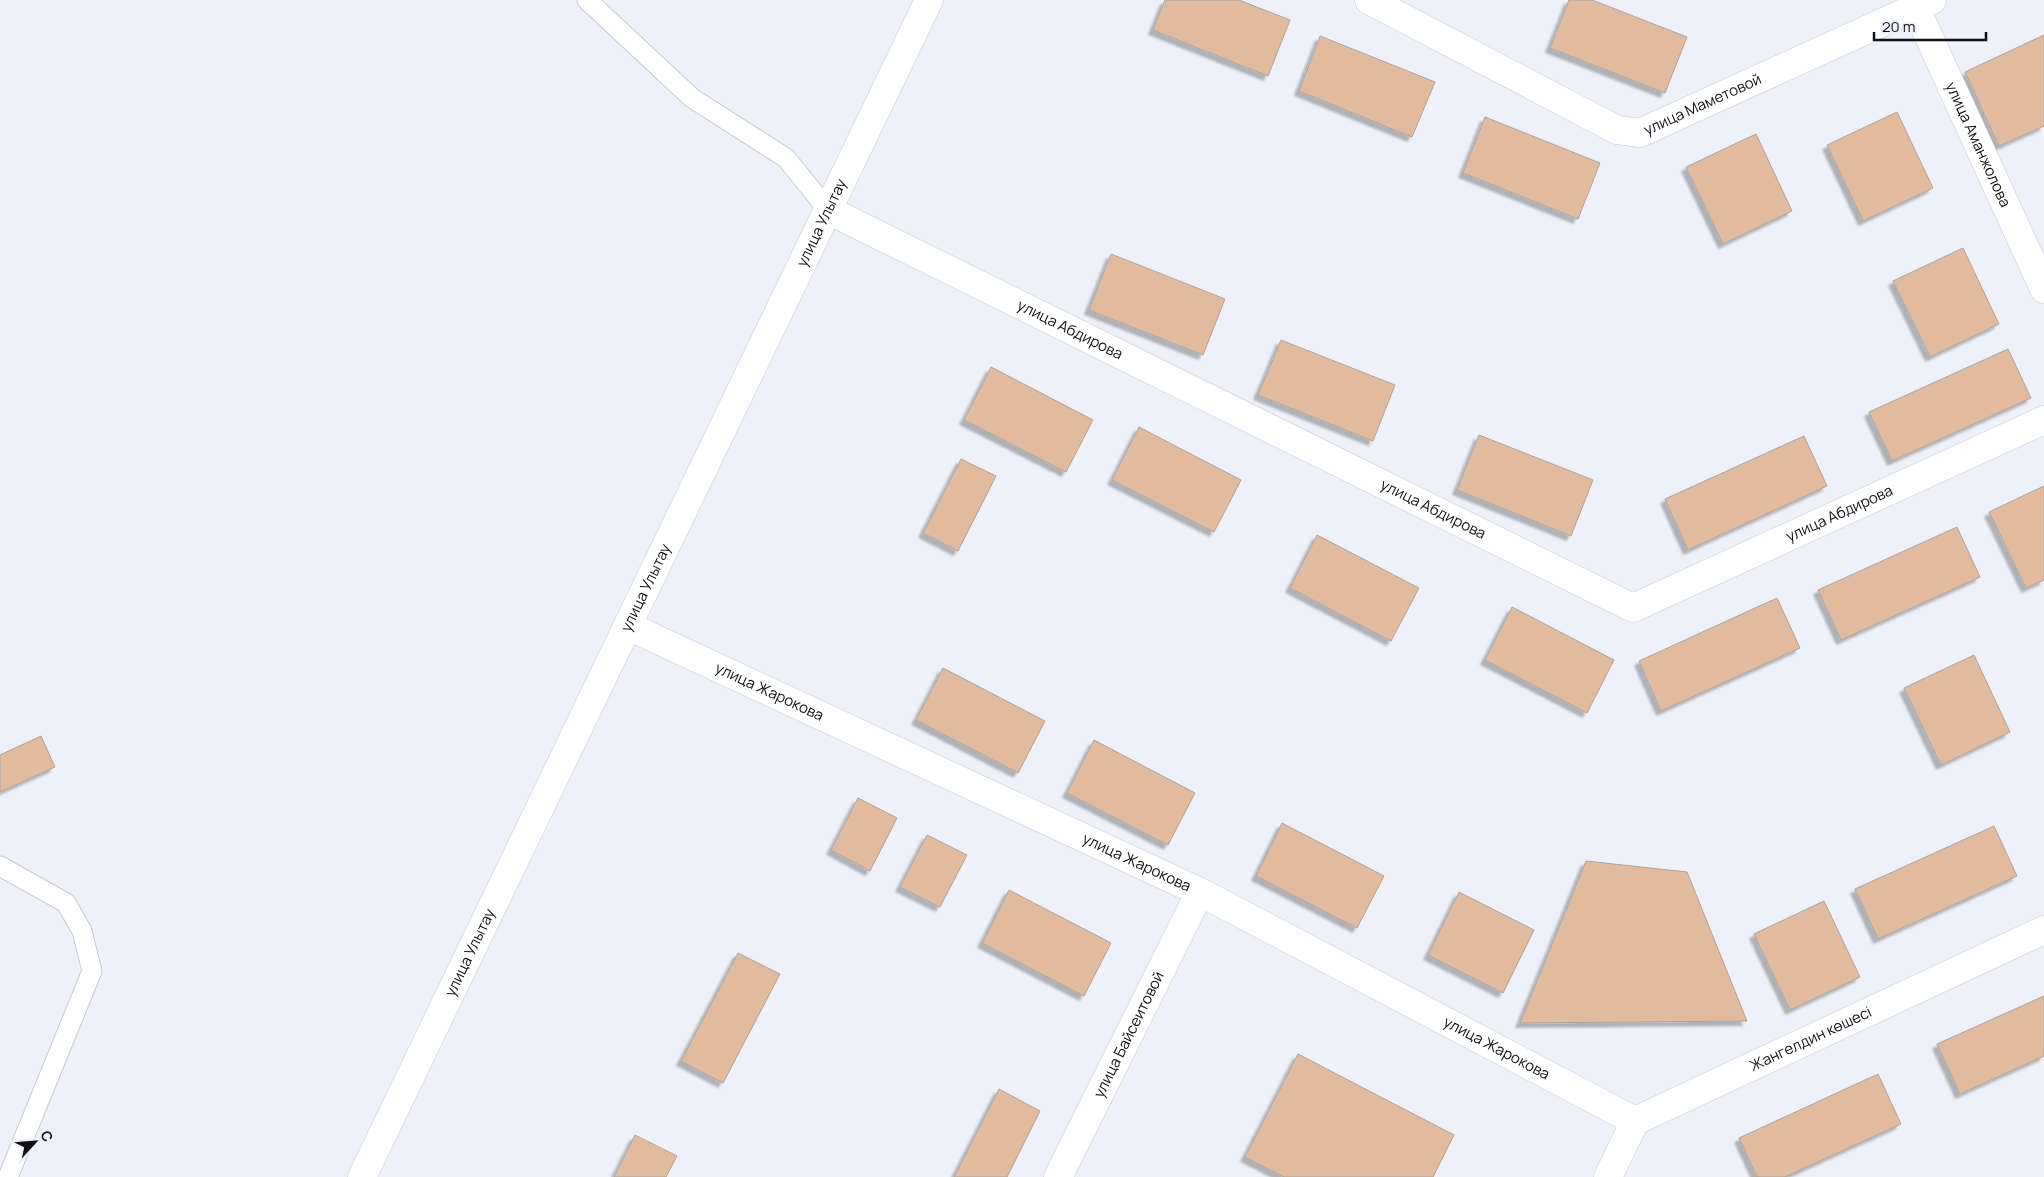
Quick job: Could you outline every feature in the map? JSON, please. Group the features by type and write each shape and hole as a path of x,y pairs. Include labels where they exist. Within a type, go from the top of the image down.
{"street":[{"name":"улица Улытау","path":"362,1177 929,0"},
{"name":"улица Маметовой","path":"1369,0 1617,130 1640,132 1920,2"},
{"name":"улица Аманжолова","path":"1920,2 2044,289"},
{"name":"улица Абдирова","path":"828,210 1632,608 2044,420"},
{"name":"улица Жарокова","path":"628,626 1200,892 1635,1121"},
{"name":"улица Байсеитовой","path":"1058,1177 1200,892"},
{"name":"Жангелдин көшесі","path":"1635,1121 2044,930"},
{"path":"1608,1177 1635,1121"}],"lane":[{"path":"587,0 692,98 786,158 828,210"},
{"path":"0,866 66,904 82,931 92,971 8,1177"}],"building":[{"path":"1165,0 1239,0 1290,20 1268,76 1153,30"},
{"path":"1569,0 1592,0 1687,37 1665,93 1550,48"},
{"path":"2044,35 2044,126 1999,146 1965,72"},
{"path":"1320,36 1435,82 1412,137 1299,91"},
{"path":"1897,112 1933,188 1863,221 1827,145"},
{"path":"1485,117 1600,163 1578,219 1463,173"},
{"path":"1756,134 1792,211 1723,244 1686,167"},
{"path":"1963,248 1999,324 1930,357 1893,281"},
{"path":"1111,254 1225,299 1203,355 1089,310"},
{"path":"1281,340 1395,385 1373,441 1258,395"},
{"path":"2008,349 2031,398 1892,461 1869,412"},
{"path":"991,367 1093,420 1066,472 964,420"},
{"path":"1139,427 1241,480 1214,532 1112,480"},
{"path":"1479,435 1593,480 1571,536 1457,490"},
{"path":"1804,436 1827,486 1688,550 1665,499"},
{"path":"961,459 996,476 958,551 923,533"},
{"path":"2044,486 2044,580 2026,588 1989,512"},
{"path":"1957,527 1980,577 1841,640 1818,590"},
{"path":"1317,535 1419,588 1391,641 1290,588"},
{"path":"1777,598 1800,648 1661,711 1639,661"},
{"path":"1512,607 1614,660 1587,713 1485,660"},
{"path":"1974,655 2010,732 1941,765 1904,688"},
{"path":"943,668 1045,721 1018,773 916,720"},
{"path":"41,736 55,767 0,792 0,755"},
{"path":"1094,740 1195,793 1168,845 1067,793"},
{"path":"858,798 897,818 870,871 831,850"},
{"path":"1282,823 1384,876 1357,928 1256,876"},
{"path":"1994,826 2017,876 1878,939 1855,889"},
{"path":"927,835 967,855 940,907 900,887"},
{"path":"1586,861 1687,872 1747,1021 1520,1023"},
{"path":"1009,890 1111,943 1084,996 982,943"},
{"path":"1459,892 1534,930 1503,993 1428,955"},
{"path":"1824,901 1860,977 1790,1010 1754,934"},
{"path":"738,953 780,974 723,1083 681,1061"},
{"path":"2044,996 2044,1056 1960,1094 1937,1044"},
{"path":"1298,1054 1454,1135 1433,1177 1284,1177 1245,1157"},
{"path":"1878,1074 1901,1124 1785,1177 1757,1177 1739,1138"},
{"path":"999,1089 1040,1111 1007,1177 954,1177"},
{"path":"635,1135 677,1156 666,1177 614,1177"}]}
